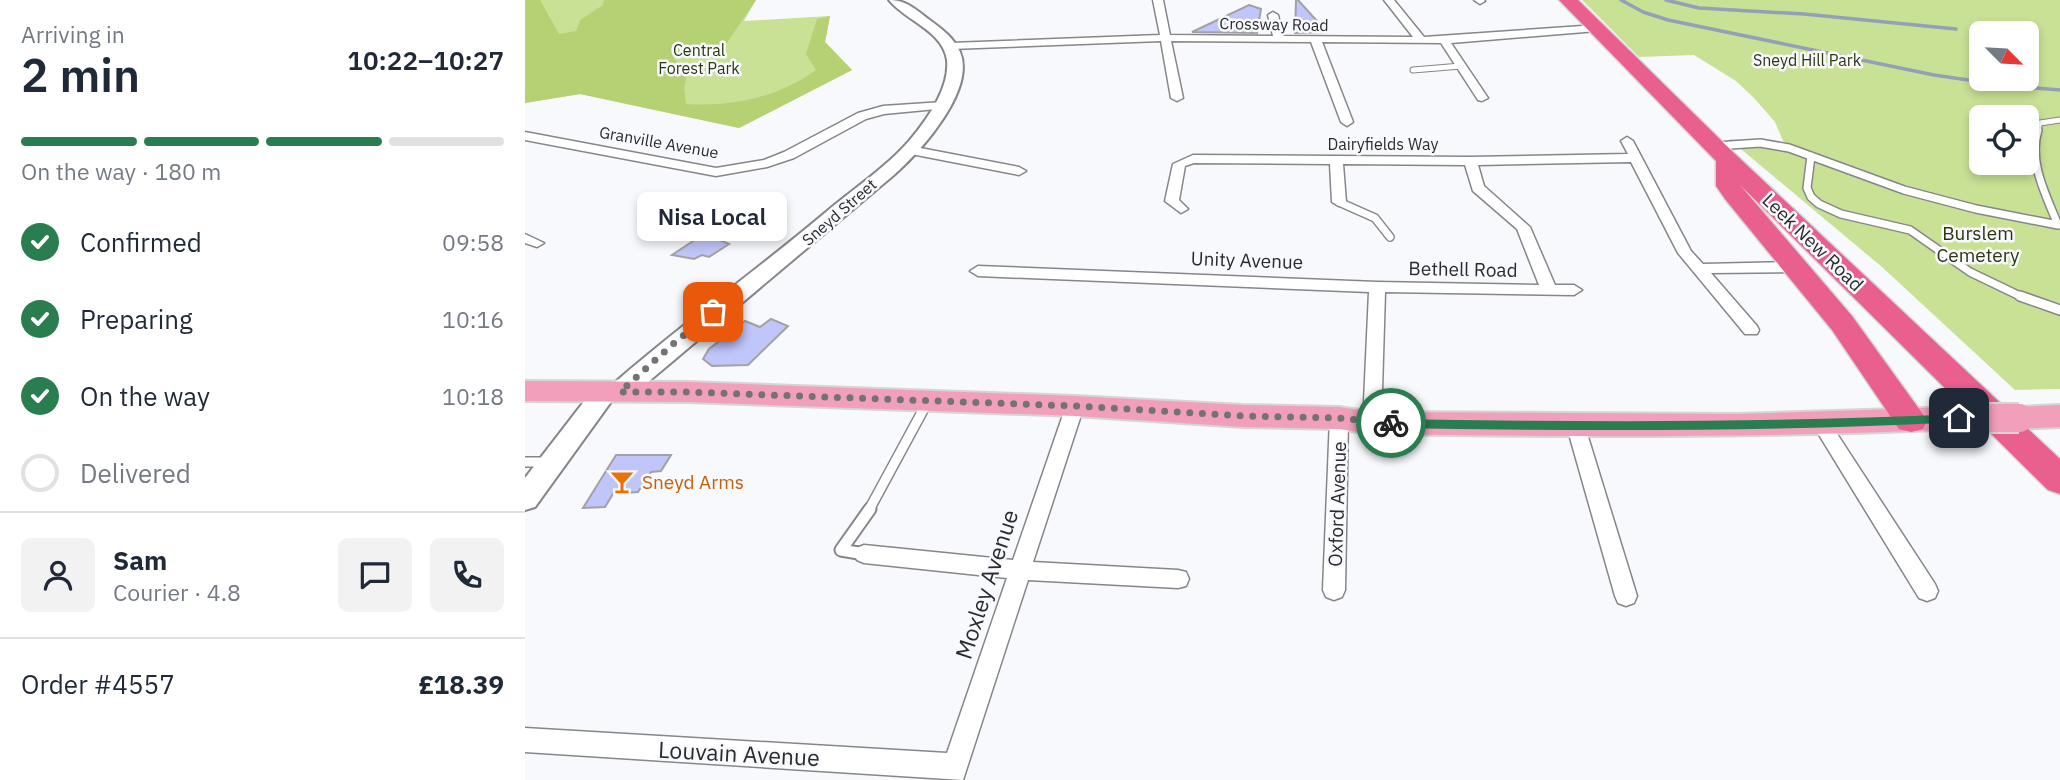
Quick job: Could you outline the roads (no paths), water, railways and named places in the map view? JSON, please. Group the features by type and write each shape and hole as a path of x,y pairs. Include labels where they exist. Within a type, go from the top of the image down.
{"highway":[{"name":"Leek New Road","path":"1568,0 2060,480"},
{"path":"1721,152 1728,186 1842,323 1911,420"},
{"path":"2022,418 2060,450"}],"main road":[{"path":"525,391 688,392 1075,406 1243,416 1339,418 1372,423 1822,425 2060,416"}],"street":[{"path":"896,0 951,46"},
{"path":"1158,0 1177,98"},
{"path":"1389,0 1421,40"},
{"path":"1273,15 1279,40"},
{"name":"Crossway Road","path":"951,46 1167,38 1444,40 1597,29"},
{"path":"1444,40 1482,98"},
{"path":"1316,41 1347,122"},
{"name":"Sneyd Street","path":"525,499 538,462 612,392 795,249 910,150 943,106 954,76 955,64 951,46"},
{"name":"Granville Avenue","path":"525,136 716,172 767,163 789,155 862,116 883,110 943,106"},
{"path":"1627,141 1685,253 1701,268 1751,330"},
{"path":"910,150 1019,171"},
{"name":"Dairyfields Way","path":"1181,209 1172,201 1179,164 1193,159 1636,159"},
{"path":"1336,161 1339,202"},
{"name":"Bethell Road","path":"1470,161 1478,188 1523,227 1549,289"},
{"path":"1701,268 1796,267"},
{"name":"Unity Avenue","path":"978,271 1377,287"},
{"path":"1372,423 1377,287"},
{"name":"Bethell Road","path":"1377,287 1574,290"},
{"name":"Moxley Avenue","path":"952,773 1075,406"},
{"name":"Oxford Avenue","path":"1334,590 1339,418"},
{"path":"1822,425 1927,591"},
{"path":"1576,426 1626,596"},
{"path":"864,554 1018,570 1178,579"},
{"name":"Louvain Avenue","path":"525,740 952,773"}],"lane":[{"path":"1413,70 1461,66"},
{"path":"2059,225 2041,184 2033,145 2040,123 2060,120"},
{"path":"1721,152 1760,144 1789,148 1904,190 1976,209 2059,225"},
{"path":"1811,156 1805,173 1809,195 1821,205 1924,235 1958,265 2031,302 2060,310"},
{"path":"1339,202 1380,219 1389,237"},
{"path":"864,554 841,551 866,516 928,401"}],"waterway":[{"path":"1621,0 1643,12 1668,20 1934,75 2060,90"},
{"path":"1666,0 1699,8 1804,14 1956,29"}],"place":[{"name":"Nisa Local","path":"713,312"},
{"name":"Sneyd Arms","path":"622,482"}],"park label":[{"name":"Central Forest Park","path":"699,59"},
{"name":"Sneyd Hill Park","path":"1807,60"},
{"name":"Burslem Cemetery","path":"1978,244"}]}
